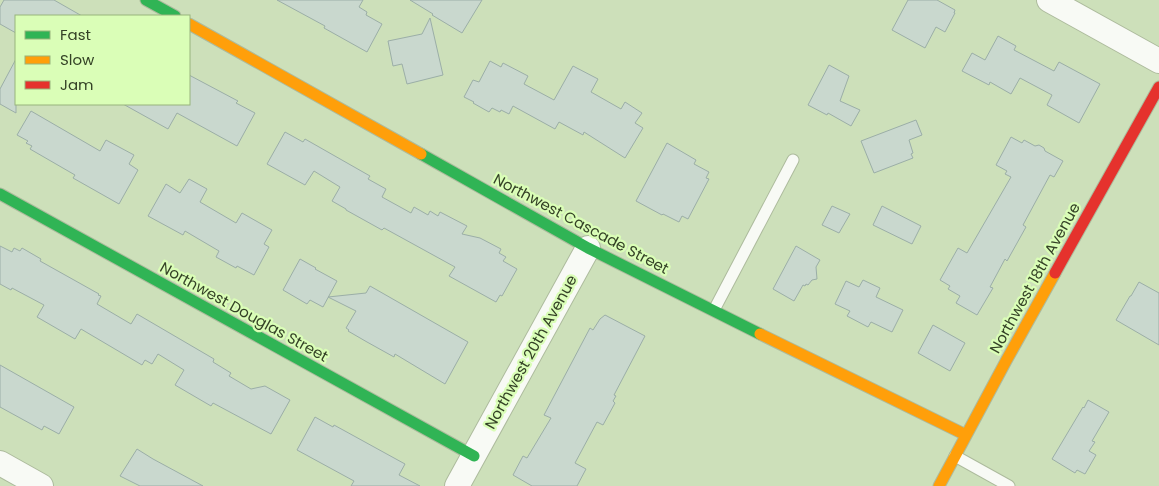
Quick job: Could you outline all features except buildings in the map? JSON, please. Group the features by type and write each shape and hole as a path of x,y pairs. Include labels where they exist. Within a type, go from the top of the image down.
{"street":[{"path":"1049,0 1159,62"},
{"name":"Northwest Cascade Street","path":"190,25 588,248 966,435"},
{"name":"Northwest 18th Avenue","path":"940,486 1006,361 1159,87"},
{"name":"Northwest Douglas Street","path":"0,194 474,456"},
{"name":"Northwest 20th Avenue","path":"457,486 588,248"},
{"path":"0,463 41,486"}],"lane":[{"path":"714,310 793,160"},
{"path":"955,456 1010,486"}],"traffic: fast":[{"path":"146,0 173,15"},
{"path":"421,154 588,248 760,334"},
{"path":"0,194 474,456"}],"traffic: slow":[{"path":"190,25 421,154"},
{"path":"939,486 1055,273"},
{"path":"760,334 966,435"}],"traffic: jam":[{"path":"1055,273 1159,87"}]}
